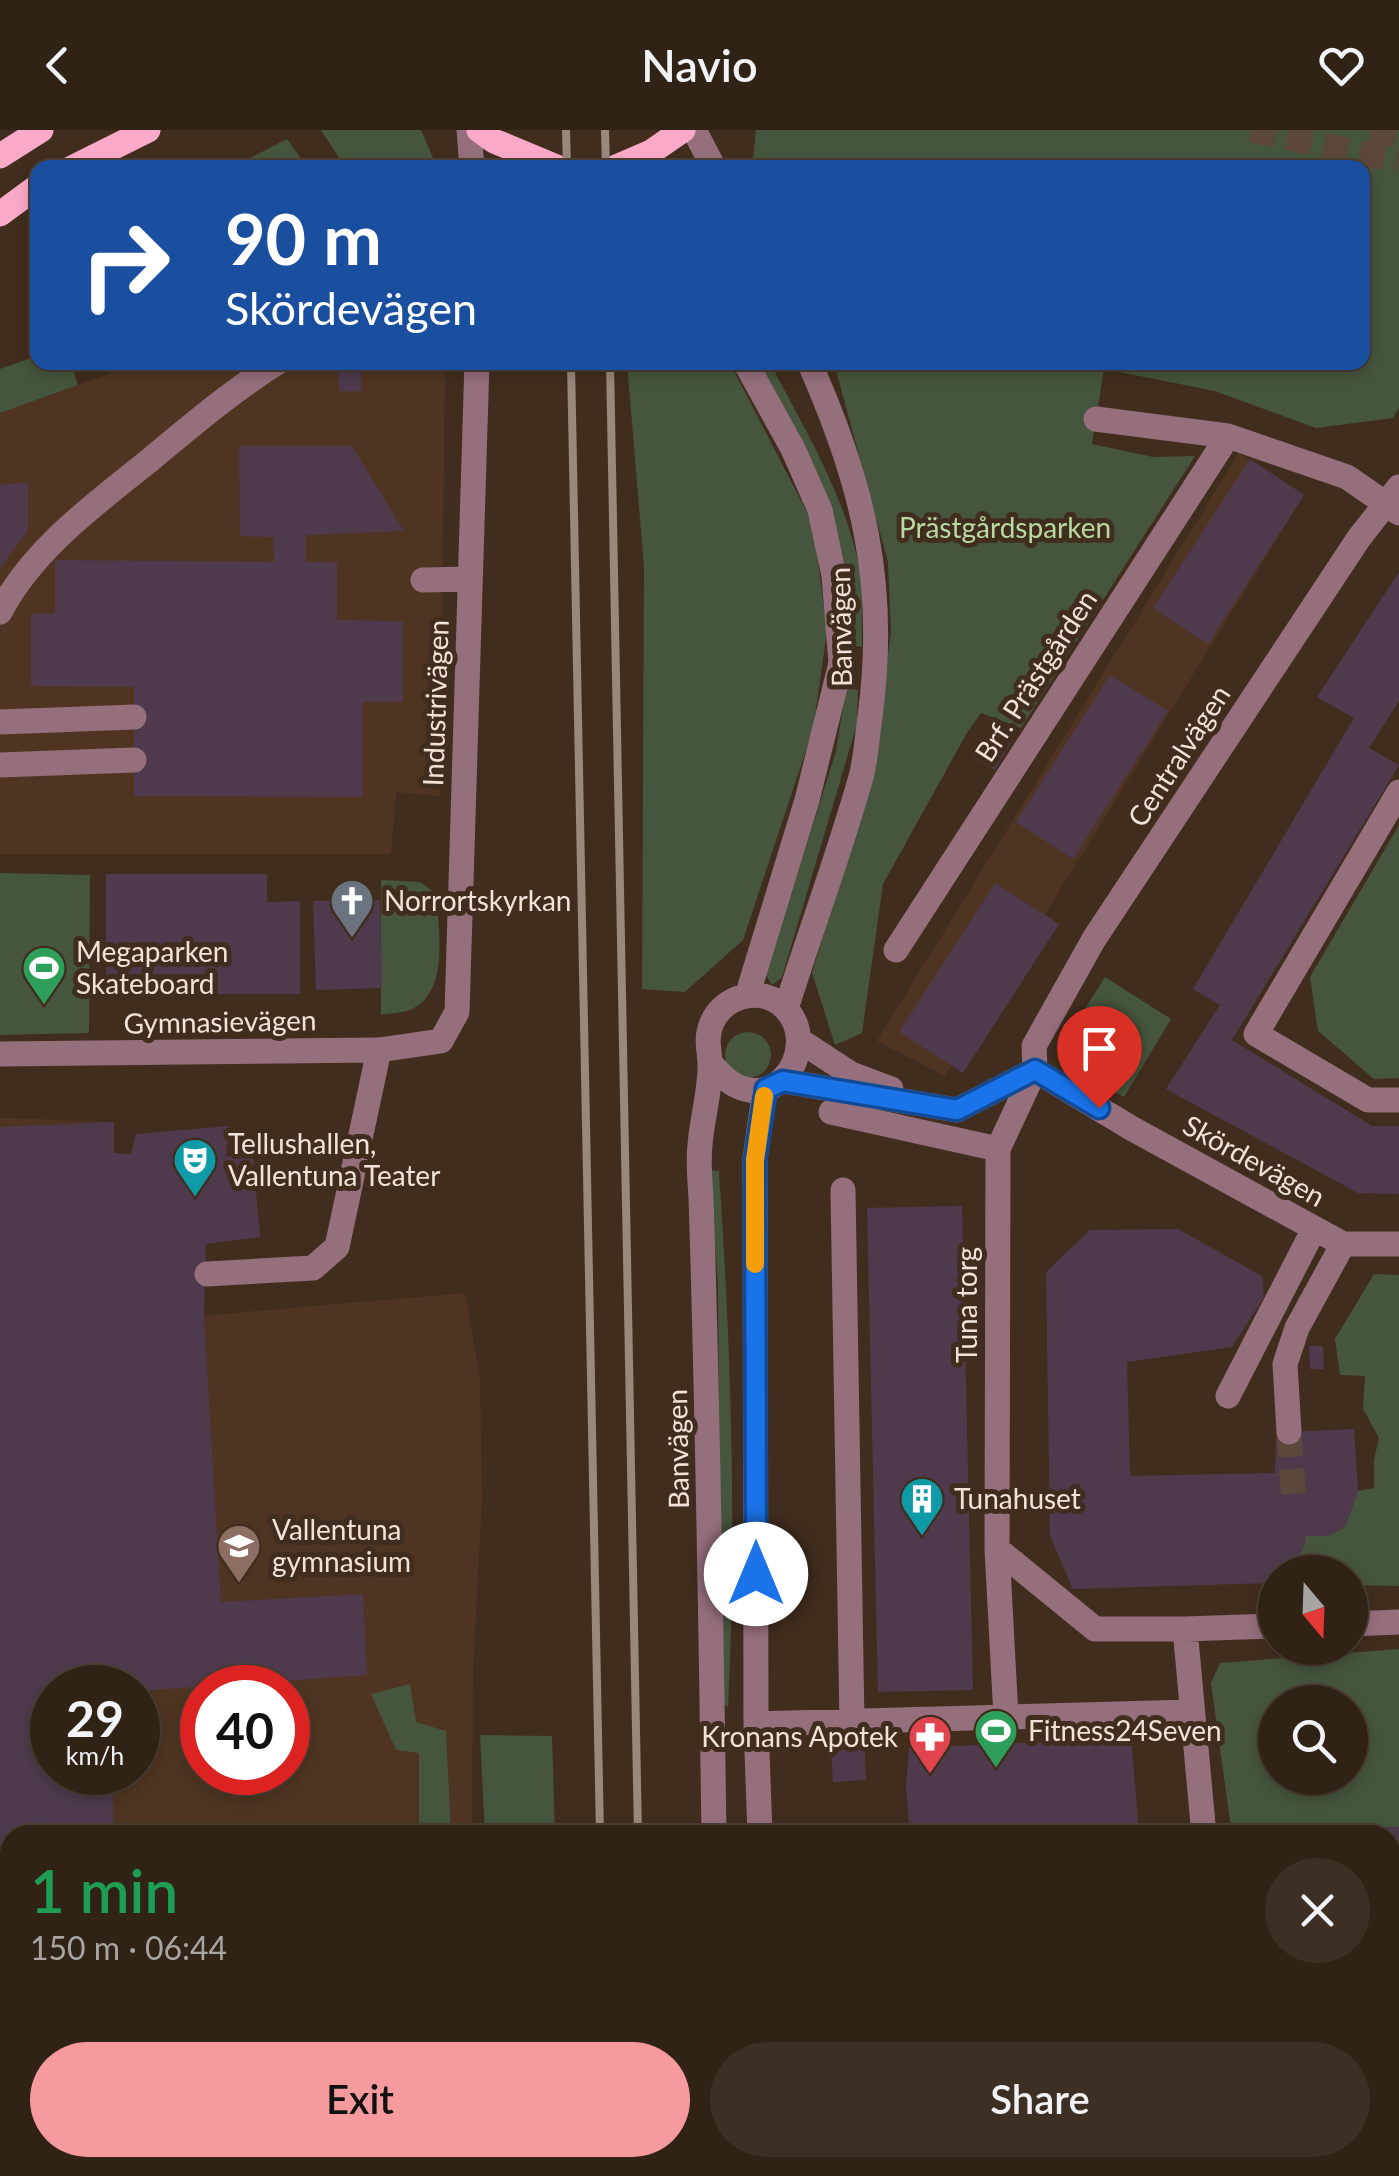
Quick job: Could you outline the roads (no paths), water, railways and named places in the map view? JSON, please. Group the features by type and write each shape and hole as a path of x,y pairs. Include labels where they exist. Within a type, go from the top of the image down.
{"main road":[{"path":"0,156 41,130"},
{"path":"88,160 148,130"},
{"path":"479,130 494,141 540,160"},
{"path":"633,160 684,130"},
{"path":"0,214 30,192"}],"street":[{"path":"469,130 471,160"},
{"path":"694,130 710,160"},
{"path":"0,612 12,590 75,521 237,389 266,370"},
{"name":"Industrivägen","path":"440,1041 457,1012 477,370"},
{"name":"Banvägen","path":"714,1825 699,1149 710,1062 707,1047 711,1022 728,1003 748,993 807,800 841,663 834,576 820,510 793,449 749,370"},
{"name":"Banvägen","path":"786,1009 862,774 877,665 872,568 861,498 838,428 813,370"},
{"path":"1096,419 1228,436 1347,477 1394,501"},
{"name":"Brf. Prästgården","path":"896,950 1228,436"},
{"name":"Centralvägen","path":"1035,1070 1034,1046 1094,939 1394,501"},
{"path":"423,580 470,578"},
{"path":"0,722 134,717"},
{"path":"0,765 134,760"},
{"path":"1399,792 1256,1034 1368,1100 1399,1100"},
{"path":"748,993 772,998 786,1009 798,1040 795,1061 774,1085 755,1160 760,1825"},
{"path":"798,1040 850,1074 928,1103"},
{"name":"Gymnasievägen","path":"0,1054 379,1050 440,1041"},
{"path":"208,1274 314,1268 337,1247 379,1050"},
{"path":"710,1062 724,1081 744,1091 774,1085 928,1103 957,1110 1035,1070"},
{"name":"Tuna torg","path":"1006,1717 997,1549 998,1149 1035,1070"},
{"name":"Skördevägen","path":"1035,1070 1130,1128 1343,1244 1399,1244"},
{"path":"831,1112 998,1149"},
{"path":"843,1190 852,1723"},
{"path":"1228,1396 1314,1228"},
{"path":"1290,1432 1285,1364 1297,1328 1343,1244"},
{"path":"997,1549 1095,1629 1258,1627"},
{"path":"1368,1623 1399,1622"},
{"path":"1185,1629 1203,1825"},
{"path":"756,1724 1190,1712"}],"tunnel":[{"path":"1251,130 1399,161"},
{"path":"1371,130 1399,136"},
{"path":"1289,1432 1294,1502"}],"railway":[{"path":"566,130 567,160"},
{"path":"605,130 606,160"},
{"path":"571,370 600,1825"},
{"path":"610,370 638,1825"}],"place":[{"name":"Norrortskyrkan","path":"352,939"},
{"name":"Megaparken Skateboard","path":"44,1006"},
{"name":"Tellushallen, Vallentuna Teater","path":"195,1198"},
{"name":"Tunahuset","path":"922,1537"},
{"name":"Vallentuna gymnasium","path":"239,1584"},
{"name":"Fitness24Seven","path":"996,1769"},
{"name":"Kronans Apotek","path":"930,1775"}],"park label":[{"name":"Prästgårdsparken","path":"1005,528"}]}
